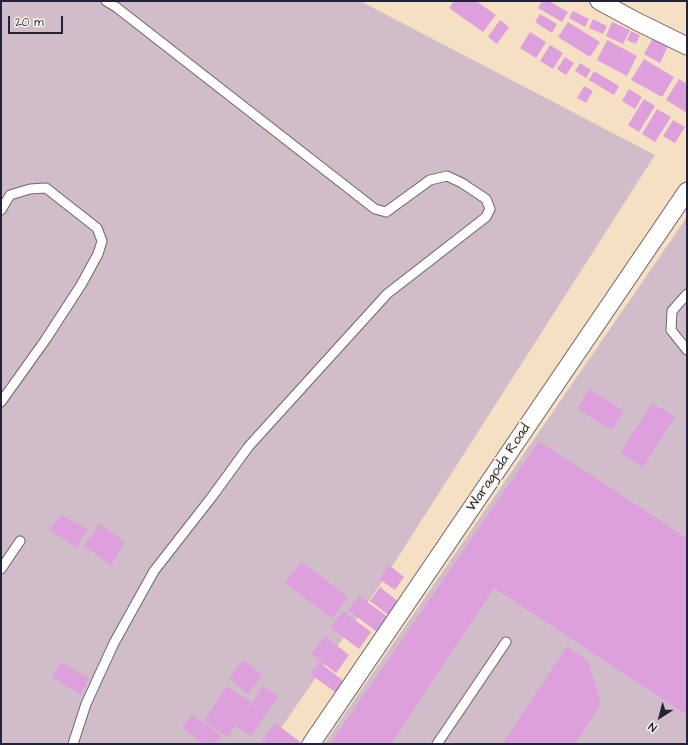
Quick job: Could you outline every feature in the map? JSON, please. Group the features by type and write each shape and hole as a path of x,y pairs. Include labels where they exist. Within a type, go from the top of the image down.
{"street":[{"path":"599,1 687,46"},
{"name":"Waragoda Road","path":"311,744 687,191"}],"lane":[{"path":"73,744 86,704 114,643 154,571 249,446 387,294 486,217 490,208 486,199 462,183 447,176 430,180 386,212 375,209 116,7 106,1"},
{"path":"1,210 10,195 30,189 46,188 97,228 102,242 98,254 82,285 1,402"},
{"path":"687,294 672,311 671,330 687,350"},
{"path":"1,569 20,541"},
{"path":"437,744 506,642"}],"shaded area":[{"path":"1,1 360,1 655,155 384,579 270,744 1,744"},
{"path":"687,217 687,744 324,744"}],"building":[{"path":"454,1 476,1 496,15 483,32 449,8"},
{"path":"542,1 549,1 568,12 562,22 538,8"},
{"path":"573,11 589,19 585,27 569,18"},
{"path":"540,14 557,24 552,33 535,22"},
{"path":"593,19 607,26 603,34 589,28"},
{"path":"500,20 509,27 497,44 488,37"},
{"path":"568,22 600,42 590,57 558,37"},
{"path":"612,22 630,30 623,44 606,36"},
{"path":"631,31 640,35 636,44 627,40"},
{"path":"530,32 546,42 536,58 520,48"},
{"path":"653,38 668,46 660,63 644,54"},
{"path":"607,40 637,56 627,76 597,60"},
{"path":"550,45 563,53 553,69 540,61"},
{"path":"565,57 574,63 566,75 557,69"},
{"path":"644,59 674,77 662,97 631,80"},
{"path":"580,63 591,70 586,78 575,71"},
{"path":"594,71 619,86 614,95 589,80"},
{"path":"679,79 687,84 687,113 666,100"},
{"path":"584,86 593,91 586,103 577,98"},
{"path":"629,89 642,97 635,109 622,101"},
{"path":"644,99 655,106 639,132 628,125"},
{"path":"657,109 671,117 655,142 642,134"},
{"path":"673,120 685,127 675,143 663,136"},
{"path":"589,389 624,411 612,430 577,409"},
{"path":"652,403 675,417 643,467 620,453"},
{"path":"539,441 687,538 687,715 494,588 391,744 330,744"},
{"path":"61,515 88,529 76,548 49,529"},
{"path":"100,524 125,542 111,565 84,546"},
{"path":"301,562 348,597 332,618 285,583"},
{"path":"389,565 404,577 395,590 379,579"},
{"path":"380,587 400,603 390,616 370,601"},
{"path":"359,596 392,620 381,635 348,610"},
{"path":"343,611 371,632 359,649 330,627"},
{"path":"325,636 349,655 336,673 311,654"},
{"path":"567,646 588,661 601,704 575,744 502,744"},
{"path":"243,660 262,675 248,694 229,679"},
{"path":"61,662 89,678 81,695 52,677"},
{"path":"319,662 346,683 338,694 310,674"},
{"path":"227,686 251,702 228,737 204,721"},
{"path":"263,686 278,696 251,736 236,726"},
{"path":"192,714 221,736 215,744 204,744 182,728"},
{"path":"275,723 303,744 260,744"}]}
